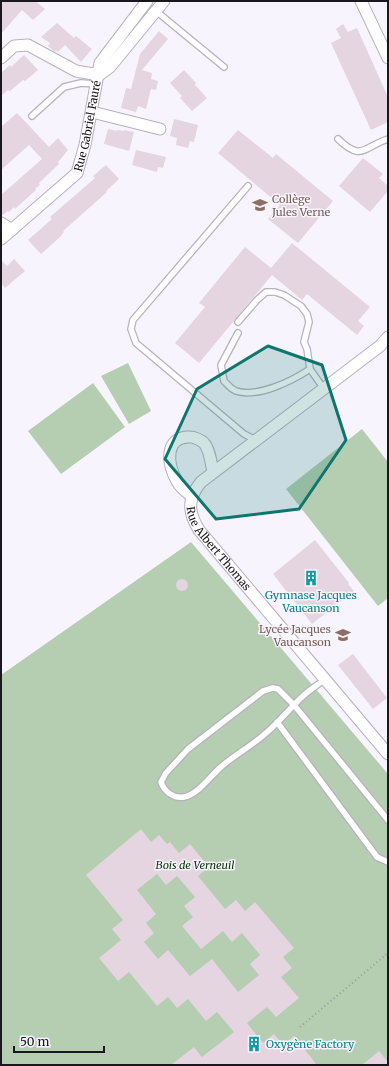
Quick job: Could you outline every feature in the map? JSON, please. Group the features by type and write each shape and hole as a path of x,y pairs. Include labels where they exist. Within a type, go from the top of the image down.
{"street":[{"name":"Rue Gabriel Fauré","path":"1,239 77,173 92,112 100,64 147,1"},
{"path":"1,58 14,46 28,45 76,71 98,79 110,67 164,1"},
{"path":"361,1 388,58"},
{"path":"92,112 160,129"},
{"path":"1,223 12,230"},
{"name":"Rue Albert Thomas","path":"388,337 380,346 201,482 192,496 190,504 193,520 199,530 388,754"},
{"path":"192,496 182,488 177,481 169,460 170,448 176,441 184,437 194,437 204,442 213,472"}],"lane":[{"path":"156,11 224,67"},
{"path":"32,116 64,87 98,79"},
{"path":"338,138 354,151 360,152 388,138"},
{"path":"248,186 133,320 131,329 136,343 244,434 256,440"},
{"path":"238,322 266,292 275,292 294,300 307,314 309,322 304,342 307,349 310,369 324,389"},
{"path":"238,333 221,365 224,381 236,391 258,392 300,376 310,369"},
{"path":"325,680 303,695 294,705 266,733 221,766 198,789 184,797 172,795 164,789 161,782 166,773 188,749 263,691 273,688 278,689 294,705 388,820"},
{"path":"277,722 377,857 388,862"}],"path":[{"path":"300,1027 388,953"}],"highlighted area":[{"path":"268,346 322,365 346,440 299,509 216,519 165,459 197,389"}],"green space":[{"path":"128,363 151,411 129,424 101,376"},
{"path":"93,383 125,427 61,474 28,431"},
{"path":"362,429 388,462 388,598 378,606 286,489"},
{"name":"Bois de Verneuil","path":"191,542 388,774 388,1065 1,1065 1,675"}],"building":[{"path":"1,1 35,1 45,9 33,20 22,10 1,34"},
{"path":"57,23 74,38 76,36 92,49 81,62 65,45 58,52 56,50 55,52 48,46 50,43 41,37"},
{"path":"343,24 348,32 357,28 388,97 388,122 371,130 331,43 341,38 336,29"},
{"path":"159,31 168,39 142,70 152,73 151,79 158,81 156,90 151,89 146,109 138,106 136,112 121,108 126,88 131,89 140,54"},
{"path":"24,55 38,70 25,81 23,80 10,91 8,90 1,96 1,73 10,65 11,67"},
{"path":"184,70 207,98 192,111 180,98 182,96 170,83"},
{"path":"17,113 49,147 58,138 68,150 58,162 59,164 39,183 40,185 35,189 36,190 15,209 14,207 9,212 8,211 1,216 1,195 42,159 29,145 1,170 1,127"},
{"path":"174,119 198,125 194,142 190,141 188,148 176,145 177,138 170,136"},
{"path":"108,129 134,132 129,151 104,144"},
{"path":"238,130 273,158 276,154 333,201 298,243 268,219 280,205 218,153"},
{"path":"136,150 166,157 163,168 158,167 157,172 132,165"},
{"path":"363,158 383,174 379,178 388,186 388,191 370,212 339,186"},
{"path":"106,165 119,179 106,191 107,192 63,231 64,232 59,238 41,254 28,240 52,219 50,217 95,178 93,176"},
{"path":"292,243 370,307 358,321 364,326 357,335 307,294 302,300 272,275 199,363 175,343 205,307 199,303 245,247 271,268"},
{"path":"14,259 25,271 5,288 1,283 1,260 7,266"},
{"name":"Gymnase Jacques Vaucanson","path":"315,540 354,591 312,624 273,574"},
{"path":"180,579 184,579 188,585 184,591 180,591 176,587 176,583"},
{"path":"353,654 387,698 373,709 338,665"},
{"path":"141,829 151,842 159,835 167,844 170,842 179,853 190,844 209,867 198,876 225,909 236,900 245,911 255,902 294,948 283,957 292,968 281,977 299,998 276,1017 267,1007 247,1023 263,1043 274,1034 283,1045 294,1036 317,1065 171,1065 194,1047 202,1057 234,1032 217,1012 206,1021 188,999 177,1008 168,997 157,1006 129,972 118,981 99,958 121,940 112,929 123,920 86,875","holes":["157,874 166,885 177,876 195,897 184,906 193,917 182,926 201,949 223,931 232,942 242,933 260,955 250,964 259,975 238,992 212,959 190,976 168,950 158,959 144,942 154,933 146,923 156,914 137,890"]},
{"path":"379,1051 388,1062 388,1065 362,1065"}],"place":[{"name":"Collège Jules Verne","path":"260,205"},
{"name":"Gymnase Jacques Vaucanson","path":"311,578"},
{"name":"Lycée Jacques Vaucanson","path":"343,635"},
{"name":"Oxygène Factory","path":"254,1044"}]}
